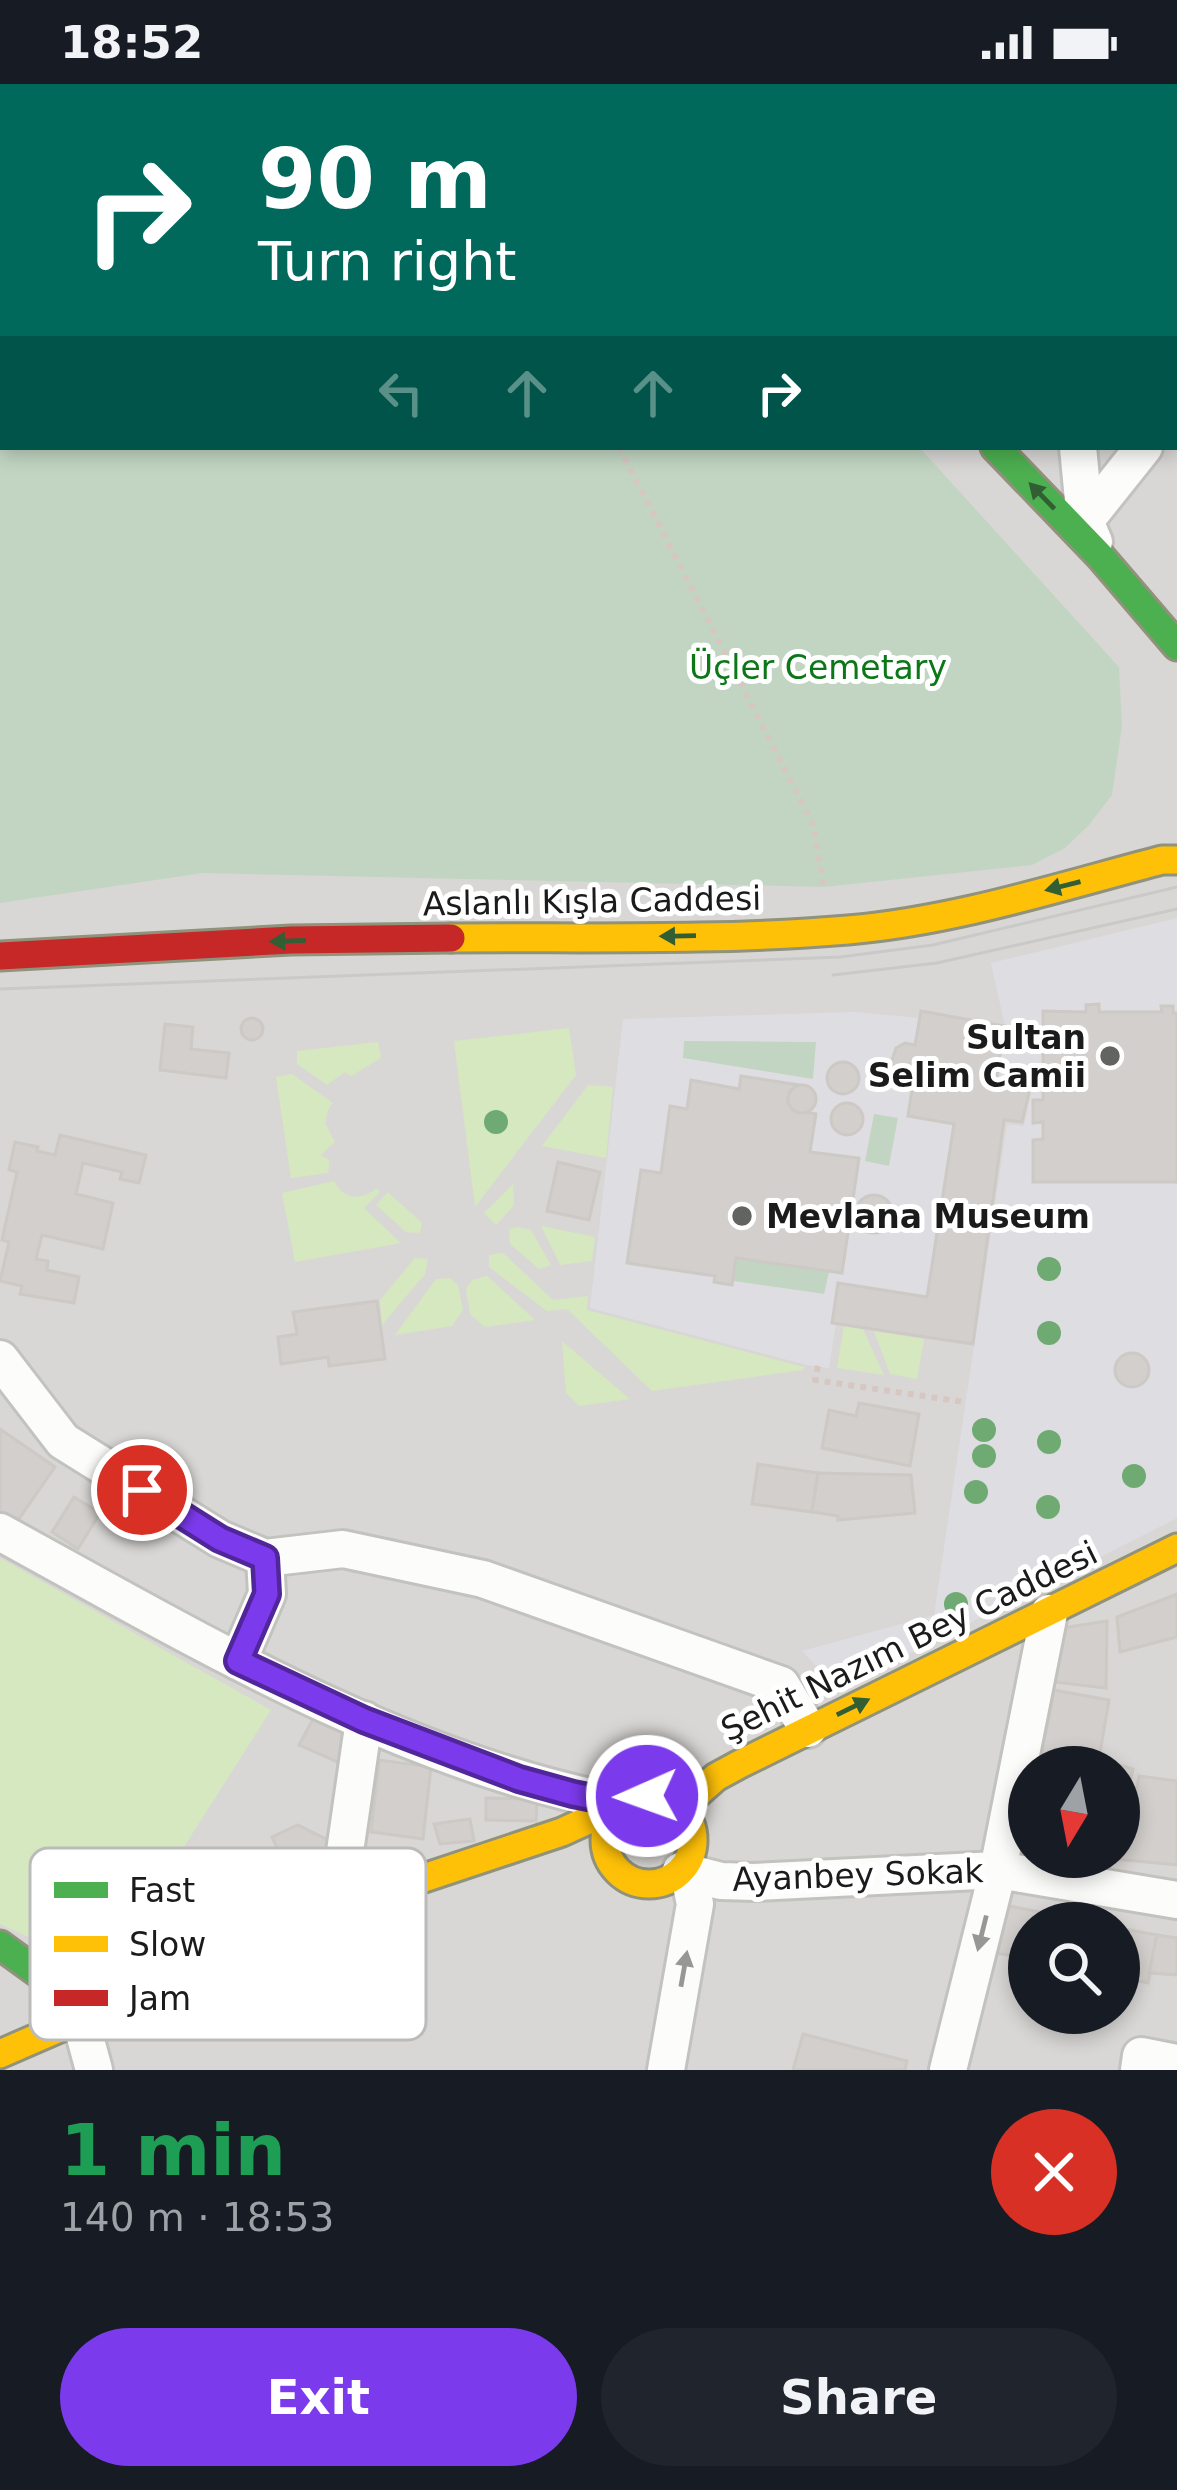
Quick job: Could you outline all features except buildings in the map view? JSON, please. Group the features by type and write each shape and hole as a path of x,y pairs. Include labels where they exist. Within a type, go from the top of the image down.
{"main road":[{"path":"998,450 1100,556 1177,646"},
{"name":"Aslanlı Kışla Caddesi","path":"0,956 291,940 847,930 964,911 1172,859"},
{"name":"Şehit Nazım Bey Caddesi","path":"681,1808 716,1778 808,1729 1177,1548"},
{"path":"426,1877 562,1832 623,1804 647,1796 671,1801 689,1819 693,1832 689,1859 681,1870 657,1883 630,1880 619,1872 606,1849 605,1836 623,1804"},
{"path":"460,1868 549,1864"},
{"path":"590,1868 619,1872"},
{"path":"0,1945 30,1964"},
{"path":"0,2054 31,2040"}],"street":[{"path":"1078,450 1085,521 1100,556"},
{"path":"1085,521 1142,450"},
{"path":"0,1359 64,1442 220,1539 265,1558 344,1549 483,1579 781,1685 808,1729"},
{"path":"0,1532 238,1661 364,1720 519,1779 623,1804"},
{"path":"238,1661 267,1594 265,1558"},
{"path":"947,2070 998,1870 1048,1613"},
{"path":"346,1848 364,1720"},
{"path":"666,2070 694,1904 691,1886 681,1870"},
{"name":"Ayanbey Sokak","path":"681,1870 721,1881 754,1882 998,1870 1177,1900"},
{"path":"86,2040 94,2070"},
{"path":"1139,2070 1141,2056 1177,2063"}],"path":[{"path":"622,450 813,824 824,887"},
{"path":"818,1366 815,1380 964,1402"}],"shaded area":[{"path":"0,450 1177,450 1177,2070 0,2070"},
{"path":"1177,918 1177,1013 1162,1006 1162,1012 1099,1012 1098,1004 1086,1005 1086,1012 1043,1012 1043,1100 1034,1123 1043,1122 1043,1139 1033,1141 1033,1182 1177,1182 1177,1518 893,1662 855,1672 820,1670 802,1651 934,1615 1007,1124 1024,1126 1032,1088 998,1081 1005,1026 991,963","holes":["1142,1356 1149,1371 1144,1382 1130,1387 1117,1379 1115,1368 1121,1357"]},
{"path":"856,1012 920,1018 915,1045 896,1048 891,1063 900,1075 914,1076 908,1116 954,1124 927,1297 838,1283 829,1368 590,1308 623,1019","holes":["684,1041 816,1042 813,1079 683,1058","838,1062 852,1064 859,1074 857,1086 847,1094 833,1092 827,1081 829,1068","742,1076 810,1087 816,1095 814,1106 806,1112 816,1115 810,1152 859,1159 842,1273 829,1272 824,1294 733,1281 731,1285 715,1282 715,1276 628,1263 641,1171 661,1173 670,1107 687,1109 692,1080 739,1089","843,1103 856,1105 864,1114 861,1127 851,1135 838,1132 831,1122 833,1109","874,1114 898,1118 889,1166 865,1161","867,1196 877,1196 891,1207 892,1221 881,1232 870,1233 858,1225 855,1210"]}],"green space":[{"name":"Üçler Cemetary","path":"0,450 922,450 1119,667 1122,726 1112,795 1065,848 1032,865 824,887 203,873 0,903"},
{"path":"569,1028 576,1075 475,1207 454,1041"},
{"path":"684,1040 817,1042 813,1080 682,1058"},
{"path":"378,1042 381,1058 327,1085 297,1064 297,1051"},
{"path":"292,1074 333,1103 325,1123 335,1142 321,1155 330,1161 328,1173 291,1178 276,1077"},
{"path":"588,1085 613,1087 606,1158 542,1146"},
{"path":"874,1113 898,1118 889,1167 865,1162"},
{"path":"334,1181 353,1196 377,1188 380,1192 364,1208 401,1243 295,1262 282,1193"},
{"path":"513,1184 514,1205 496,1225 484,1213"},
{"path":"388,1192 422,1223 420,1233 406,1232 376,1205"},
{"path":"541,1226 595,1237 592,1261 560,1265"},
{"path":"509,1229 531,1230 551,1265 539,1269 510,1244"},
{"path":"503,1253 553,1300 588,1296 587,1310 803,1370 652,1391 567,1309 547,1311 489,1267 489,1255"},
{"path":"415,1258 428,1259 425,1274 382,1325 380,1300"},
{"path":"736,1258 829,1272 825,1294 733,1281"},
{"path":"487,1276 535,1320 485,1327 470,1314 466,1289 472,1280"},
{"path":"450,1278 458,1285 463,1310 452,1326 395,1335 436,1279"},
{"path":"844,1325 863,1329 884,1375 837,1368"},
{"path":"874,1331 924,1339 917,1379 890,1374"},
{"path":"562,1341 630,1399 579,1406 566,1393"},
{"path":"0,1558 271,1710 183,1848 30,1848 30,1938 0,1924"}],"tram line":[{"path":"0,989 840,957 933,945 1177,887"},
{"path":"833,975 937,963 1177,909"}],"traffic: fast":[{"path":"998,450 1100,556 1177,646"},
{"path":"0,1945 30,1967"}],"traffic: slow":[{"path":"451,938 699,937 888,926 1177,860"},
{"path":"681,1808 716,1777 740,1764 1177,1548"},
{"path":"649,1796 666,1799 680,1809 690,1823 693,1840 690,1857 680,1871 666,1881 649,1884 632,1881 618,1871 608,1857 605,1840 608,1823 618,1809 632,1799 649,1796"},
{"path":"426,1877 562,1832 623,1804"},
{"path":"0,2054 32,2040"}],"traffic: jam":[{"path":"0,956 291,940 451,938"}],"place":[{"name":"Sultan Selim Camii","path":"1110,1056"},
{"name":"Mevlana Museum","path":"742,1216"}],"route":[{"path":"142,1490 220,1539 265,1558 267,1594 238,1661 364,1720 519,1779 623,1804 647,1796"}]}
